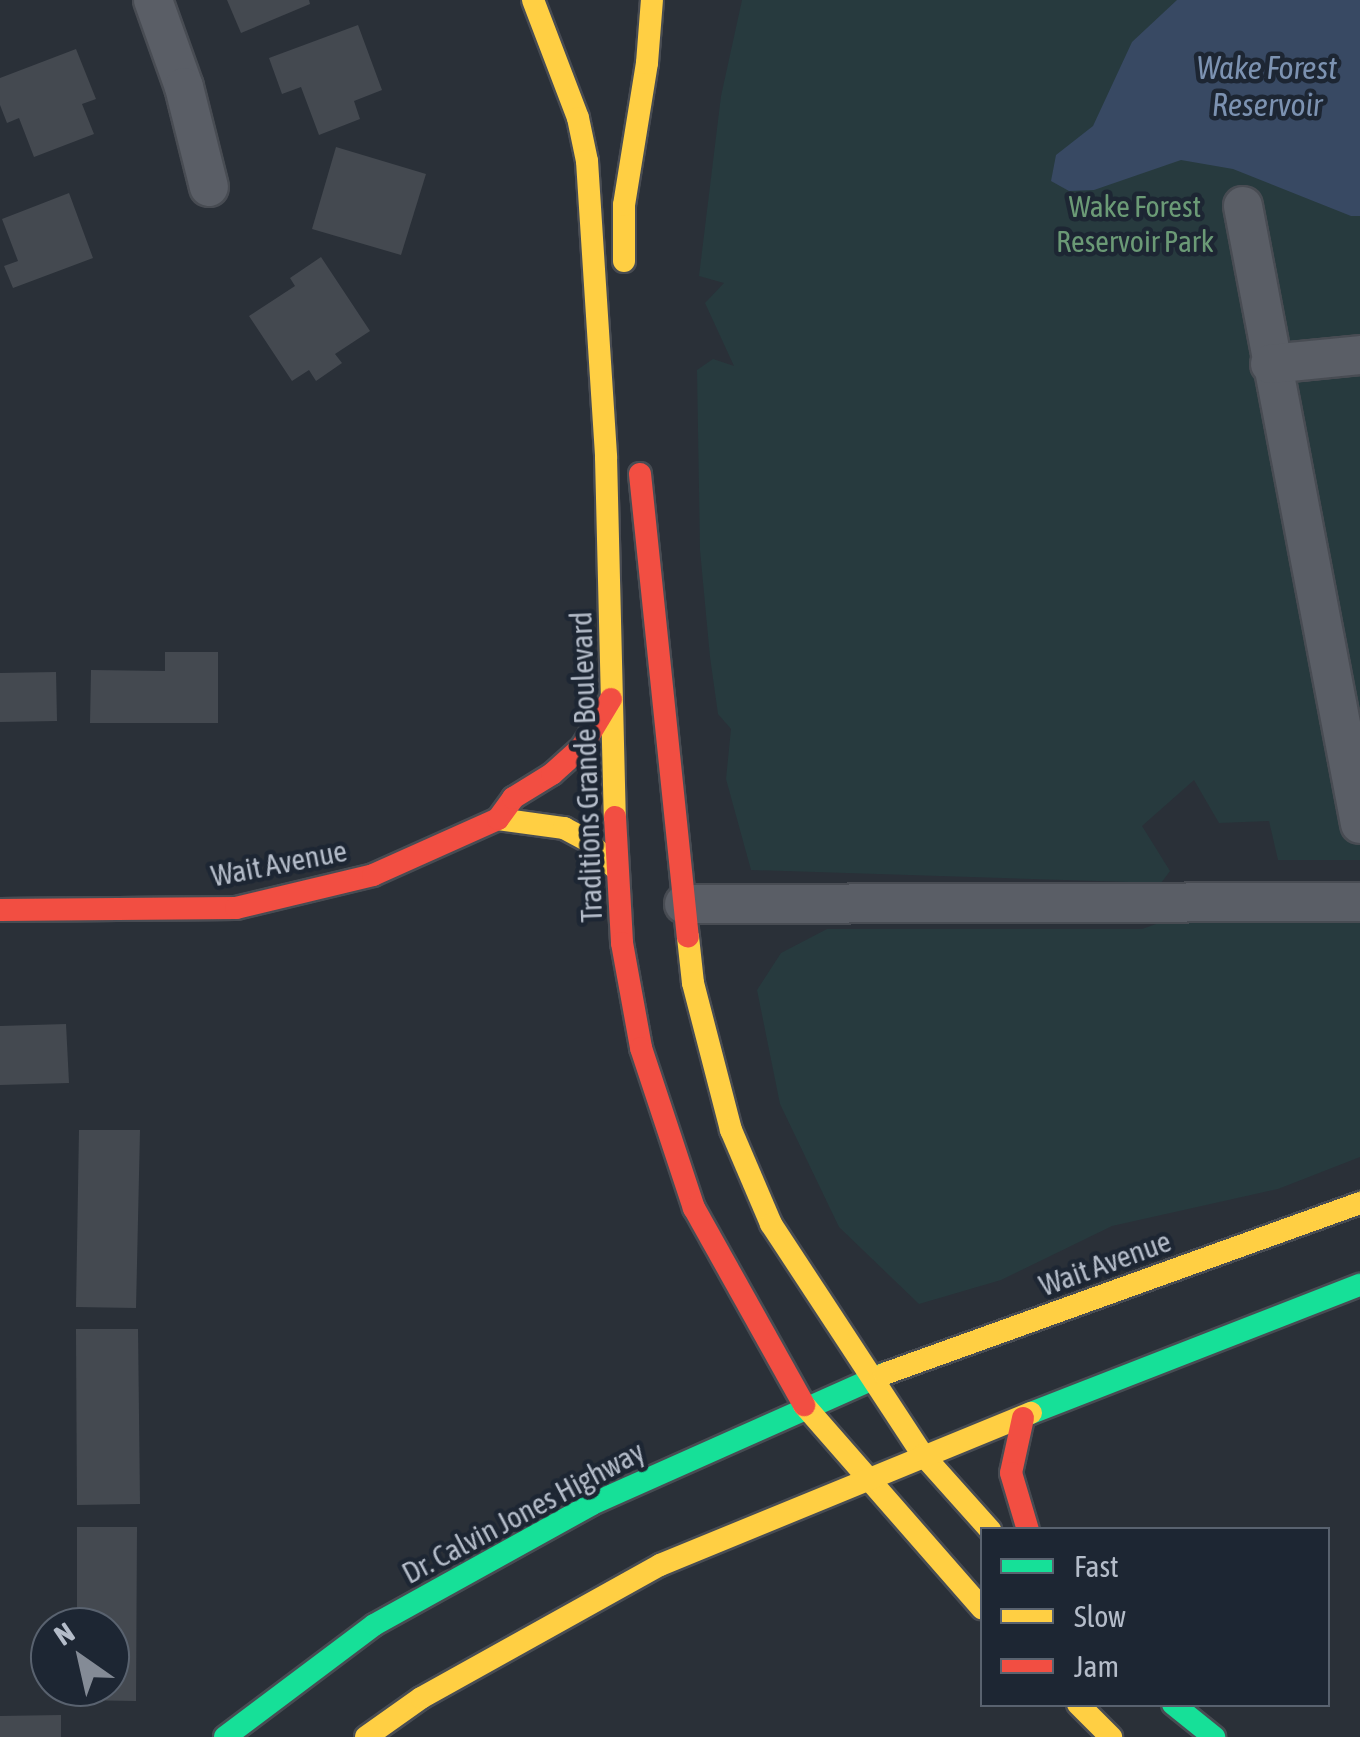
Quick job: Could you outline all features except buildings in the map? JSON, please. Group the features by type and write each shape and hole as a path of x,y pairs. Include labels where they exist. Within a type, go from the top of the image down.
{"main road":[{"name":"Traditions Grande Boulevard","path":"533,0 578,118 587,161 606,457 616,869 630,996 668,1139 716,1256 805,1406 980,1606"},
{"path":"626,284 624,205 652,0"},
{"path":"638,459 693,984 743,1162 772,1224 871,1378 923,1454 987,1527"},
{"path":"611,699 591,736 570,760 513,798 498,818 518,826 534,822 564,828 588,841 616,869"},
{"name":"Wait Avenue","path":"0,910 236,908 373,875 498,818"},
{"name":"Wait Avenue","path":"871,1378 1360,1203"},
{"path":"366,1737 420,1698 660,1565 923,1454 1360,1284"},
{"name":"Dr. Calvin Jones Highway","path":"225,1737 390,1616 592,1504 871,1378"},
{"path":"1023,1418 1011,1473 1027,1527"},
{"path":"1081,1707 1112,1737"},
{"path":"1177,1707 1214,1737"}],"street":[{"path":"153,0 184,88 209,187"},
{"path":"1243,206 1360,824"},
{"path":"1270,364 1360,355"},
{"path":"684,904 1360,902"}],"green space":[{"name":"Wake Forest Reservoir Park","path":"742,0 1360,0 1360,860 1278,860 1269,821 1219,823 1194,780 1142,826 1170,871 1161,883 751,870 726,779 731,729 718,714 710,657 700,550 697,370 713,359 734,366 705,303 724,283 699,276 721,96"},
{"path":"1360,920 1360,1157 1278,1189 1112,1226 1001,1280 919,1304 839,1227 780,1104 757,990 781,953 827,929 1142,929 1159,923"}],"water":[{"name":"Wake Forest Reservoir","path":"1177,0 1360,0 1360,216 1351,216 1233,169 1181,160 1094,190 1069,191 1051,181 1056,155 1093,126 1132,42"}],"traffic: fast":[{"path":"1031,1413 1360,1285"},
{"path":"225,1737 374,1625 592,1504 884,1374"},
{"path":"1177,1707 1214,1737"}],"traffic: slow":[{"path":"533,0 578,118 587,161 606,457 615,817"},
{"path":"624,261 624,205 647,63 652,0"},
{"path":"498,819 564,828 588,841 616,869"},
{"path":"688,937 693,983 731,1130 771,1224 923,1455 987,1527"},
{"path":"884,1374 1360,1203"},
{"path":"804,1405 980,1606"},
{"path":"366,1737 421,1698 660,1565 1031,1413"},
{"path":"1081,1707 1111,1737"}],"traffic: jam":[{"path":"640,474 688,937"},
{"path":"0,910 236,908 373,875 498,819 513,798 552,774 582,747 611,699"},
{"path":"615,817 622,943 641,1048 694,1208 804,1405"},
{"path":"1023,1418 1011,1473 1027,1527"}]}
